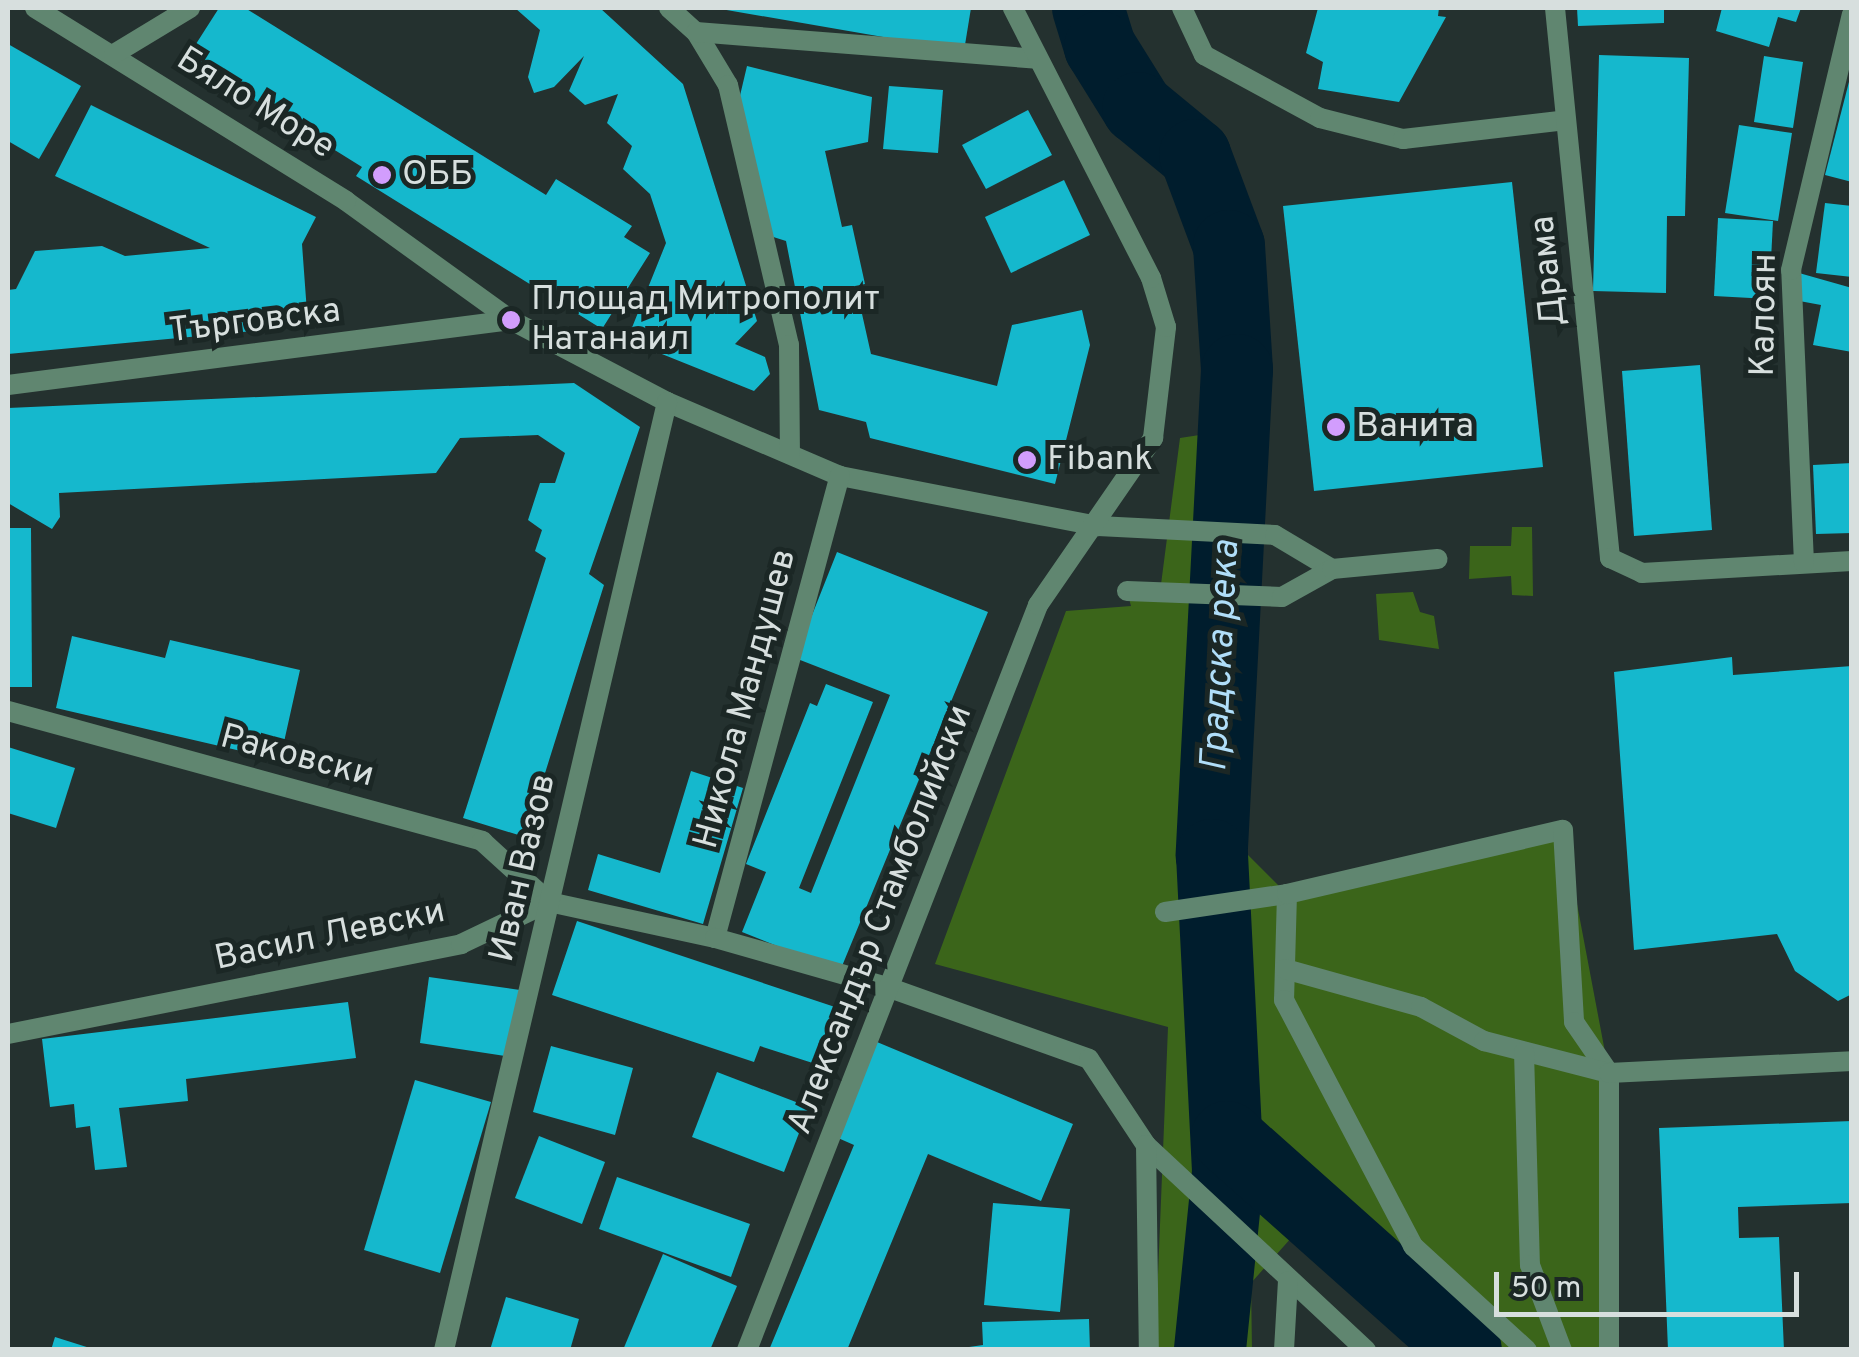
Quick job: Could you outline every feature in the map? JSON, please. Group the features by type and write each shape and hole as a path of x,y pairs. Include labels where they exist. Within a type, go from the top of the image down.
{"street":[{"name":"Бяло Море","path":"36,8 346,201 511,320 667,402 840,476 1098,526 1275,536 1332,568"},
{"path":"114,54 190,8"},
{"path":"669,8 696,32 728,84 789,345 790,454"},
{"name":"Александър Стамболийски","path":"747,1350 1038,605 1098,526 1154,438 1166,327 1151,278 1013,8"},
{"path":"1182,8 1204,55 1320,118 1403,139 1566,120"},
{"name":"Драма","path":"1556,8 1604,528 1610,558 1642,573 1804,563"},
{"name":"Калоян","path":"1804,563 1791,270 1852,14"},
{"path":"696,32 1037,59"},
{"name":"Търговска","path":"8,385 511,320"},
{"name":"Иван Вазов","path":"444,1350 667,402"},
{"name":"Никола Мандушев","path":"715,938 840,476"},
{"path":"1126,591 1282,597 1332,568 1438,559"},
{"path":"1804,563 1852,562"},
{"name":"Раковски","path":"8,712 482,841 549,902"},
{"path":"1164,912 1287,894 1563,830 1574,1022 1609,1073 1609,1350"},
{"path":"1287,894 1284,1000 1414,1246 1527,1350"},
{"path":"549,902 715,938 890,988 1088,1059 1146,1145 1366,1350"},
{"name":"Васил Левски","path":"8,1034 461,944 549,902"},
{"path":"1285,969 1420,1006 1484,1041 1609,1073 1852,1061"},
{"path":"1524,1052 1530,1265 1562,1350"},
{"path":"1146,1145 1149,1350"},
{"path":"1284,1350 1288,1280"}],"green space":[{"path":"1258,426 1241,629 1243,850 1287,894 1563,830 1609,1073 1609,1349 1423,1349 1292,1237 1251,1283 1252,1349 1155,1349 1168,1027 935,964 1066,611 1131,606 1127,591 1160,592 1180,438"},
{"path":"1512,527 1532,527 1533,596 1512,595 1511,576 1469,579 1470,546 1511,546"},
{"path":"1413,592 1420,612 1434,616 1439,649 1379,640 1376,594"}],"building":[{"path":"219,8 245,8 546,195 556,179 632,226 624,237 650,253 602,329 356,176 362,167 187,58"},
{"path":"515,8 600,8 683,84 757,321 735,344 765,357 770,374 754,391 627,340 666,243 650,194 623,169 632,146 607,123 618,94 585,105 569,91 584,56 554,87 534,93 528,77 540,30"},
{"path":"715,8 971,8 964,51"},
{"path":"1318,8 1439,8 1438,16 1446,17 1399,102 1318,89 1323,62 1306,53"},
{"path":"1577,8 1664,8 1664,23 1578,26"},
{"path":"1722,8 1801,8 1796,22 1778,17 1769,47 1716,31"},
{"path":"8,44 81,86 39,159 8,141"},
{"path":"1599,55 1689,58 1685,216 1667,216 1666,293 1593,291"},
{"path":"1764,56 1803,62 1793,128 1754,122"},
{"path":"747,66 872,97 868,142 825,151 842,227 852,225 865,284 835,290 858,296 871,354 997,386 1012,325 1082,310 1090,345 1055,484 870,438 866,422 819,410 786,241 767,235 738,104"},
{"path":"1852,79 1852,182 1825,175"},
{"path":"889,86 943,90 938,153 883,149"},
{"path":"91,105 316,217 302,244 308,326 8,354 8,290 16,289 35,251 102,246 125,256 210,248 55,176"},
{"path":"1028,110 1052,155 986,189 962,145"},
{"path":"1739,125 1792,133 1778,221 1725,213"},
{"path":"1064,180 1090,235 1011,273 985,217"},
{"path":"1512,182 1543,467 1314,491 1283,206"},
{"path":"1825,203 1852,206 1852,277 1816,273"},
{"path":"1718,218 1773,221 1769,299 1714,296"},
{"path":"1799,273 1852,288 1852,352 1813,345 1821,305 1794,300"},
{"path":"1700,365 1712,530 1634,536 1622,371"},
{"path":"574,383 640,427 589,574 604,585 525,837 463,818 546,558 535,551 542,530 528,520 540,483 555,483 565,453 538,435 460,438 436,473 59,493 60,517 52,529 8,503 8,408"},
{"path":"1852,463 1852,533 1816,534 1813,465"},
{"path":"8,528 31,528 32,687 8,687"},
{"path":"837,552 988,612 840,971 742,932 766,872 746,864 810,703 817,706 826,684 873,702 799,888 811,893 890,695 795,658"},
{"path":"72,636 165,658 170,640 300,670 280,760 56,708"},
{"path":"1732,657 1733,675 1852,666 1852,994 1838,1001 1795,971 1777,934 1634,950 1614,672"},
{"path":"8,747 75,768 56,828 8,813"},
{"path":"691,771 743,788 703,924 588,890 598,854 660,873"},
{"path":"577,921 841,1009 822,1066 760,1046 754,1062 552,995"},
{"path":"429,977 520,990 511,1057 420,1043"},
{"path":"348,1002 356,1058 186,1079 188,1101 119,1108 127,1167 95,1170 90,1126 76,1128 74,1104 50,1107 42,1039"},
{"path":"877,1042 1073,1124 1041,1201 928,1154 847,1350 769,1350 854,1145 838,1138"},
{"path":"551,1046 633,1068 615,1135 533,1112"},
{"path":"717,1072 809,1107 784,1172 692,1137"},
{"path":"415,1080 491,1102 440,1273 364,1250"},
{"path":"1852,1121 1852,1203 1738,1207 1739,1238 1779,1237 1784,1350 1668,1350 1659,1128"},
{"path":"539,1136 605,1162 582,1224 515,1198"},
{"path":"617,1177 750,1224 731,1277 599,1229"},
{"path":"993,1203 1070,1209 1060,1312 984,1305"},
{"path":"663,1254 737,1286 710,1350 623,1350"},
{"path":"506,1297 579,1319 570,1350 490,1350"},
{"path":"1089,1319 1090,1350 948,1350 983,1345 982,1322"},
{"path":"55,1337 93,1349 93,1350 51,1350"}],"waterway":[{"name":"Градска река","path":"1088,8 1100,47 1138,108 1195,155 1229,246 1237,370 1212,855 1228,1172 1210,1350"},
{"path":"1227,1137 1466,1350"}],"place":[{"name":"ОББ","path":"382,175"},
{"name":"Площад Митрополит Натанаил","path":"511,320"},
{"name":"Ванита","path":"1336,427"},
{"name":"Fibank","path":"1027,460"}]}
